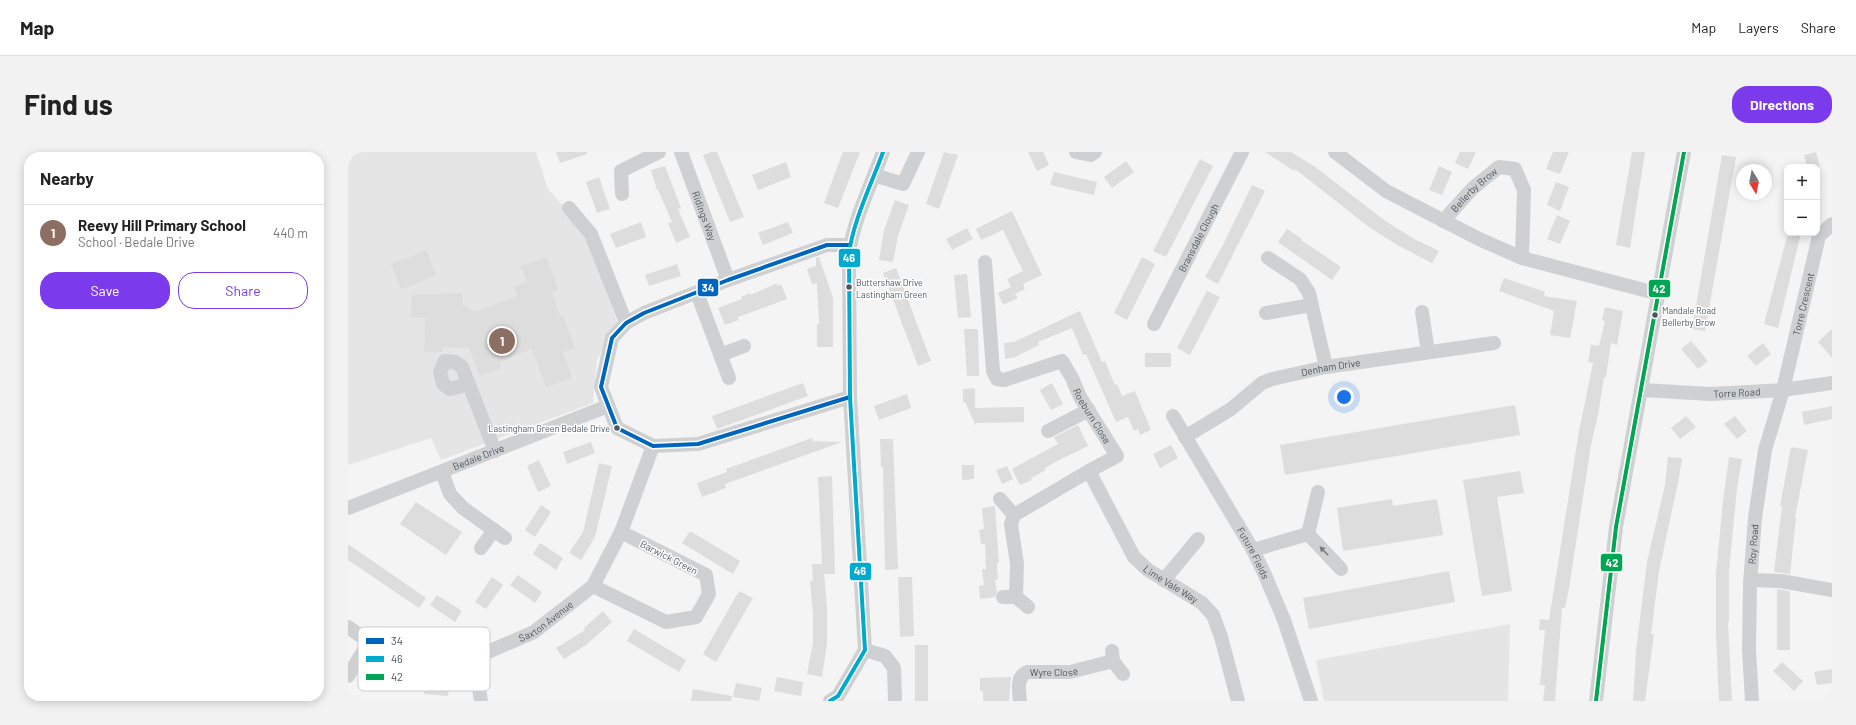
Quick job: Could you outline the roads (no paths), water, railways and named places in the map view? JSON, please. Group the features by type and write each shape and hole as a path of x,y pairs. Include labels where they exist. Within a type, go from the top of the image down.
{"street":[{"path":"622,194 621,172 659,152"},
{"name":"Ridings Way","path":"681,152 728,280"},
{"path":"830,701 838,696 865,650 850,398 850,245 883,152"},
{"path":"874,175 903,184 918,152"},
{"path":"1076,152 1091,155 1094,152"},
{"name":"Bransdale Clough","path":"1154,324 1242,152"},
{"path":"1596,701 1616,527 1684,152"},
{"name":"Bellerby Brow","path":"1343,154 1386,191 1443,221 1522,258 1659,294"},
{"name":"Bellerby Brow","path":"1443,221 1473,188 1500,167 1515,169 1524,190 1522,258"},
{"path":"569,208 591,234 626,323"},
{"name":"Torre Crescent","path":"1783,390 1819,236 1832,224"},
{"path":"850,245 826,245 697,292 644,313 626,323 612,338 600,387 617,428 653,446 698,444 850,398"},
{"path":"1268,258 1300,279 1310,299 1326,367"},
{"name":"Roeburn Close","path":"985,262 993,371 997,379 1010,379 1062,361 1117,456 1014,515"},
{"path":"697,292 729,378"},
{"path":"1266,313 1310,299"},
{"path":"1422,312 1428,352"},
{"name":"Denham Drive","path":"1185,437 1231,409 1262,383 1326,367 1494,343"},
{"path":"720,355 744,346"},
{"name":"Torre Road","path":"1642,390 1711,394 1783,390 1832,383"},
{"path":"469,384 495,452"},
{"name":"Roy Road","path":"1752,701 1749,650 1755,518 1765,450 1783,390"},
{"name":"Bedale Drive","path":"348,508 495,452 608,406"},
{"path":"1048,431 1089,410"},
{"name":"Future Fields","path":"1173,416 1253,550 1284,620 1311,701"},
{"name":"Saxton Avenue","path":"490,651 534,632 593,586 621,532 653,446"},
{"name":"Lime Vale Way","path":"1089,471 1134,557 1148,570 1202,603 1213,615 1222,637 1238,701"},
{"path":"442,472 450,494 463,508 499,534 481,548"},
{"path":"1308,534 1318,492"},
{"path":"1000,499 1014,515 1011,524 1017,564 1010,597 1028,607"},
{"name":"Barwick Green","path":"593,586 666,622 696,617 709,594 706,575 621,532"},
{"path":"1253,550 1308,534"},
{"path":"1308,534 1341,568"},
{"path":"1164,580 1198,539"},
{"path":"1751,580 1781,581 1832,590"},
{"path":"348,627 358,634"},
{"path":"865,650 885,656 894,668 895,701"},
{"name":"Wyre Close","path":"1020,701 1019,680 1021,674 1027,672 1070,672 1112,656 1123,674"},
{"path":"348,676 358,660"},
{"path":"479,691 481,701"}],"place":[{"name":"Buttershaw Drive Lastingham Green","path":"849,287"},
{"name":"Mandale Road Bellerby Brow","path":"1655,315"},
{"name":"Reevy Hill Primary School","path":"502,341"},
{"name":"Lastingham Green Bedale Drive","path":"617,428"}]}
